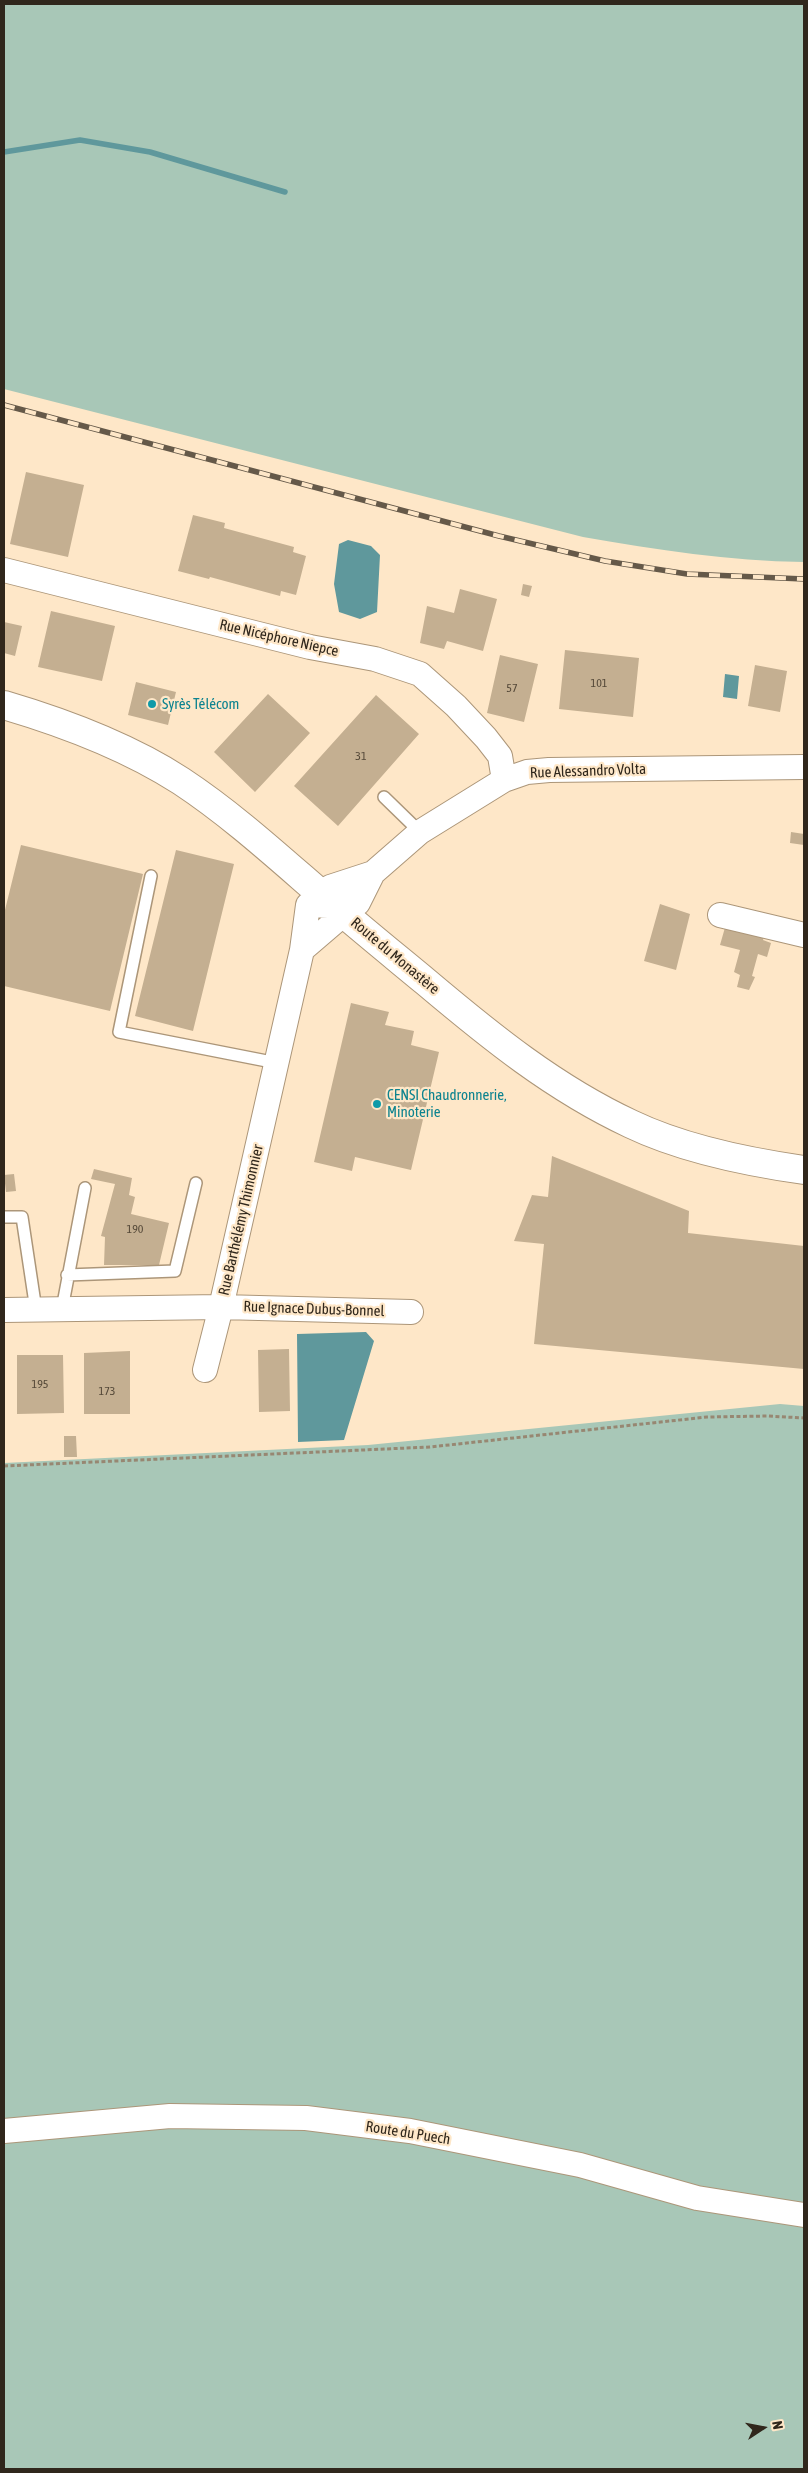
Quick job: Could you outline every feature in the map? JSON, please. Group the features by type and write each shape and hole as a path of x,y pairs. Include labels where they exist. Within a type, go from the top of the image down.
{"street":[{"name":"Rue Nicéphore Niepce","path":"4,570 310,647 375,660 420,674 456,706 486,738 500,756 504,780"},
{"name":"Route du Monastère","path":"4,704 58,720 112,744 181,781 257,838 492,1038 570,1092 633,1125 701,1149 771,1166 804,1170"},
{"name":"Rue Alessandro Volta","path":"336,906 330,887 373,873 420,832 504,780 527,772 548,770 804,767"},
{"name":"Rue Barthélémy Thimonnier","path":"4,1310 222,1307 302,950 337,920 336,906"},
{"path":"720,915 804,934"},
{"name":"Rue Ignace Dubus-Bonnel","path":"205,1370 222,1307 411,1312"},
{"name":"Route du Puech","path":"4,2131 170,2116 306,2118 410,2131 580,2165 697,2198 804,2215"}],"lane":[{"path":"384,796 420,832"},
{"path":"151,876 119,1032 276,1063"},
{"path":"67,1275 175,1271 196,1183"},
{"path":"62,1309 85,1188"},
{"path":"4,1217 22,1217 36,1310"}],"path":[{"path":"4,1466 430,1447 707,1417 768,1416 804,1418"}],"green space":[{"path":"4,4 804,4 804,562 748,560 693,554 583,537 4,389"},
{"path":"780,1404 804,1406 804,2469 4,2469 4,1463 368,1445"}],"water":[{"path":"348,540 371,546 380,555 377,612 360,619 339,612 334,584 339,544"},
{"path":"725,674 739,676 737,699 723,697"},
{"path":"366,1332 374,1341 344,1440 298,1442 297,1334"}],"building":[{"path":"26,472 84,485 68,557 10,544"},
{"path":"193,515 225,523 224,528 294,547 293,552 306,556 296,595 281,591 280,596 210,577 209,579 178,571"},
{"path":"523,584 532,586 529,597 521,595"},
{"path":"460,589 497,599 483,651 447,641 444,649 420,643 427,606 454,613"},
{"path":"51,611 115,626 102,681 38,667"},
{"path":"4,622 22,626 15,656 4,653"},
{"path":"565,650 639,658 633,717 559,709"},
{"path":"500,655 538,664 524,722 487,713"},
{"path":"755,665 787,671 780,712 748,706"},
{"name":"Syrès Télécom","path":"136,682 176,692 168,725 128,715"},
{"path":"268,694 310,733 255,792 214,752"},
{"path":"376,695 419,734 338,826 294,786"},
{"path":"791,832 804,834 804,845 790,843"},
{"path":"21,845 143,874 110,1011 4,986 4,914"},
{"path":"176,850 234,864 193,1031 135,1016"},
{"path":"660,904 690,914 676,970 644,961"},
{"path":"726,924 765,934 763,940 771,943 767,957 758,954 752,976 755,977 749,990 737,987 740,975 734,972 740,950 720,945"},
{"name":"CENSI Chaudronnerie, Minoterie","path":"351,1003 389,1012 385,1025 414,1031 411,1045 439,1052 411,1170 355,1157 352,1171 314,1162"},
{"path":"552,1156 689,1211 688,1233 804,1246 804,1369 534,1344 544,1244 514,1241 532,1195 548,1197"},
{"path":"94,1169 132,1178 129,1195 135,1197 131,1214 169,1223 159,1265 104,1265 105,1237 101,1236 115,1184 91,1179"},
{"path":"14,1174 16,1191 6,1192 4,1175"},
{"path":"289,1349 290,1411 259,1412 258,1350"},
{"path":"130,1351 130,1414 84,1414 84,1353"},
{"path":"17,1355 63,1355 64,1413 17,1414"},
{"path":"64,1436 76,1436 77,1457 64,1457"}],"waterway":[{"path":"4,152 80,140 150,152 285,192"}],"railway":[{"path":"4,405 499,536 605,561 687,574 804,579"}],"place":[{"name":"Syrès Télécom","path":"152,704"},
{"name":"CENSI Chaudronnerie, Minoterie","path":"377,1104"}]}
